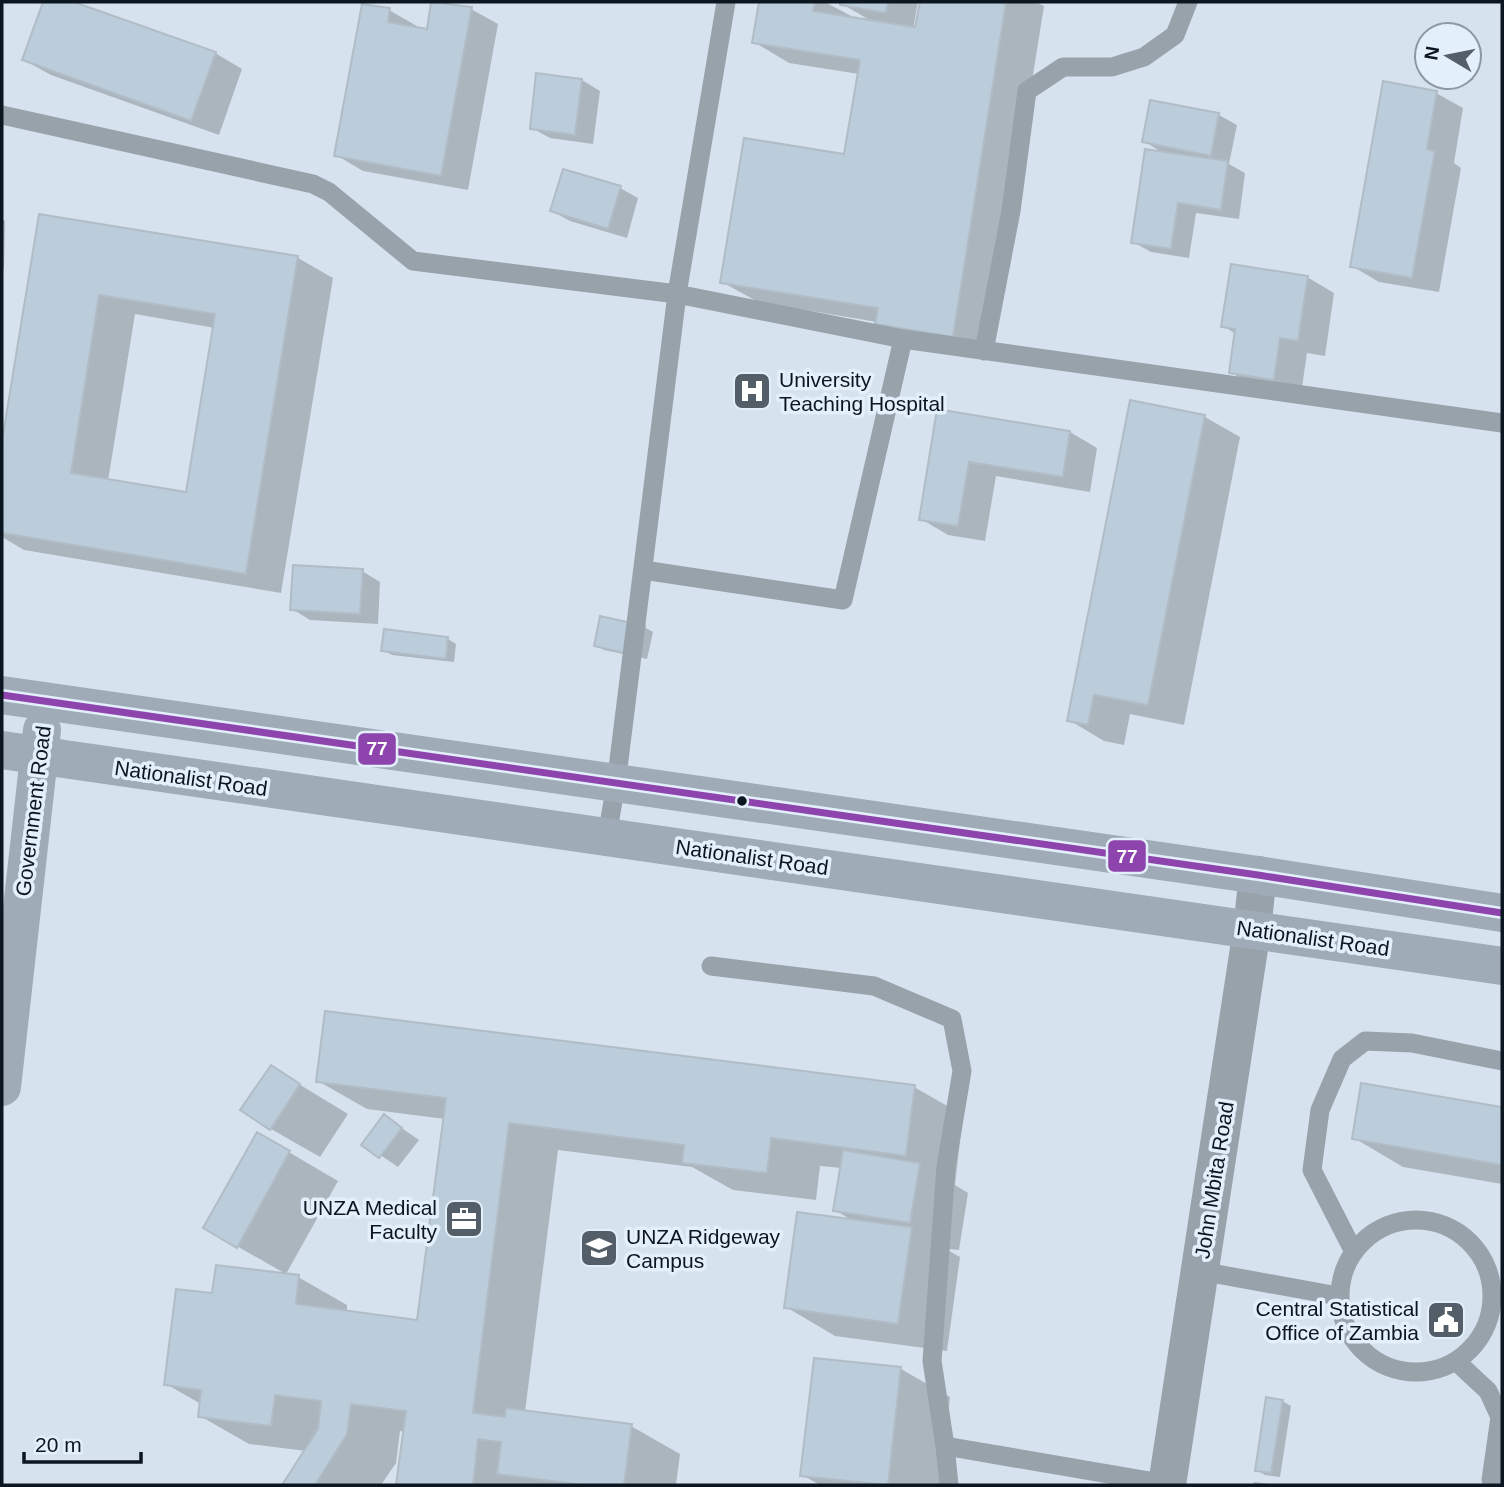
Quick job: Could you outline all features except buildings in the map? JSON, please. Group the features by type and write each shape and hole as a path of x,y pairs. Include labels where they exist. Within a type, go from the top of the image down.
{"main road":[{"path":"2,695 1258,875 1502,914"},
{"name":"Government Road","path":"2,1087 20,753 47,702"},
{"name":"Nationalist Road","path":"20,753 1502,966"}],"street":[{"name":"John Mbita Road","path":"1167,1484 1258,875"}],"lane":[{"path":"607,836 616,784 677,295 726,2"},
{"path":"984,351 1011,211 1027,92 1063,66 1112,67 1144,57 1175,35 1188,2"},
{"path":"2,115 313,184 330,192 413,261 677,295 903,339 1502,423"},
{"path":"643,570 843,600 903,339"},
{"path":"711,966 874,986 952,1019 962,1071 946,1167 932,1361 949,1485"},
{"path":"1354,1252 1312,1170 1320,1110 1342,1059 1365,1041 1412,1043 1502,1061"},
{"path":"1424,1220 1451,1228 1473,1244 1488,1267 1494,1293 1490,1319 1478,1343 1458,1363 1426,1371 1393,1368 1364,1353 1345,1327 1338,1296 1343,1273 1354,1252 1373,1231 1397,1222 1424,1220"},
{"path":"1200,1271 1338,1296"},
{"path":"1458,1363 1488,1391 1500,1417 1489,1483"},
{"path":"945,1446 1167,1484"}],"transit line":[{"name":"77","path":"2,695 1258,875 1502,913"}],"place":[{"name":"University Teaching Hospital","path":"752,391"},
{"name":"UNZA Medical Faculty","path":"464,1219"},
{"name":"UNZA Ridgeway Campus","path":"599,1248"},
{"name":"Central Statistical Office of Zambia","path":"1446,1320"}]}
